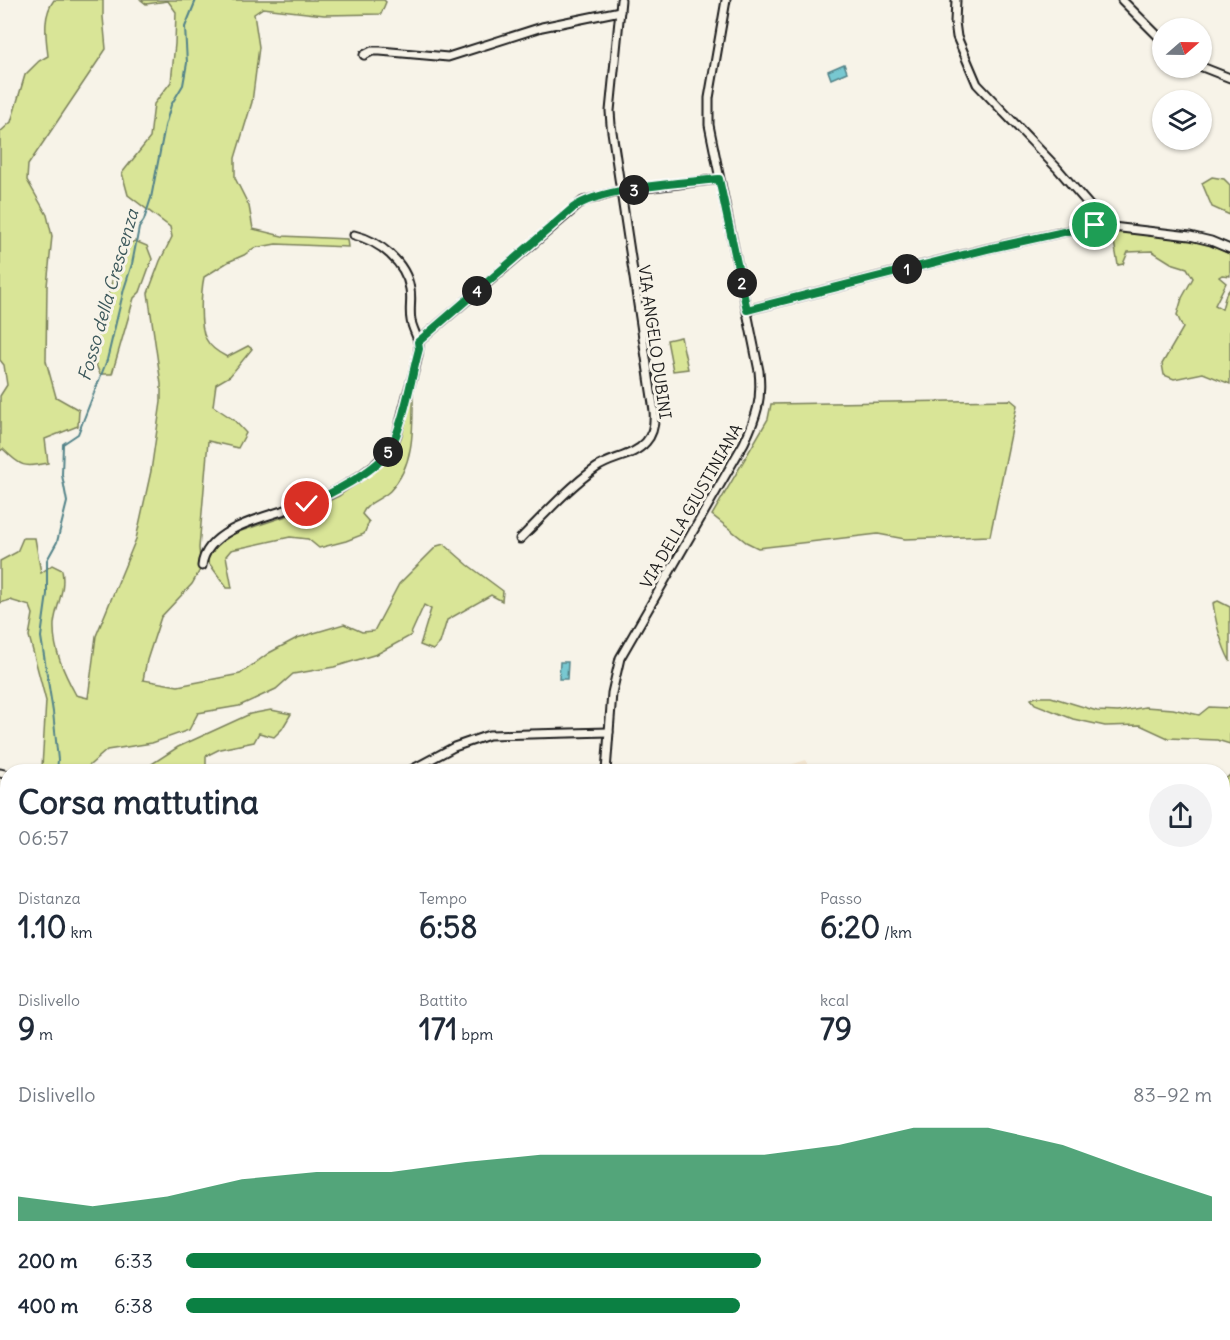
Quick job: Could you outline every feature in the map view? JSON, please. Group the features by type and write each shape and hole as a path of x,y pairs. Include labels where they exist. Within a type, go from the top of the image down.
{"street":[{"name":"VIA ANGELO DUBINI","path":"520,539 564,495 595,469 639,448 648,440 653,429 654,411 610,111 621,0"},
{"name":"VIA DELLA GIUSTINIANA","path":"607,764 613,686 623,652 744,443 757,413 760,396 760,383 747,310 710,136 709,109 726,0"},
{"path":"956,0 957,36 977,84 1057,168 1096,213 1100,225"},
{"path":"1122,0 1152,30"},
{"path":"364,55 372,51 380,51 448,57 542,27 620,11"},
{"path":"1212,71 1230,78"},
{"path":"418,342 573,208 587,199 620,191 719,179"},
{"path":"747,310 975,252 1100,225 1190,236 1230,249"},
{"path":"202,566 204,553 227,531 326,496 367,470 385,455 397,431 419,349 411,322 411,292 405,274 396,261 382,248 354,235"},
{"path":"422,764 454,747 483,736 609,732"}],"shaded area":[{"path":"806,760 807,764 793,764"}],"green space":[{"path":"54,0 103,0 106,49 28,165 27,180 47,215 52,236 47,286 46,361 56,397 79,410 78,426 45,439 48,463 28,466 19,463 3,449 0,451 0,396 7,385 4,365 0,360 0,132 11,122 25,75 39,61 48,56 46,20"},
{"path":"141,0 384,0 386,2 381,14 324,15 263,8 254,14 259,47 252,102 235,158 235,178 249,206 253,229 282,236 347,239 348,247 276,244 254,248 204,277 201,299 202,317 208,342 215,350 227,357 248,346 252,349 230,376 216,384 213,406 234,420 246,433 238,448 208,441 199,548 201,568 192,584 161,617 143,680 178,686 240,674 269,653 297,638 344,624 362,632 374,631 399,584 437,546 444,544 503,591 502,601 491,595 447,620 440,643 433,650 420,645 431,609 424,605 410,636 377,654 334,667 293,674 276,689 239,706 198,713 189,730 152,743 107,750 91,764 42,764 46,701 29,636 33,614 30,606 10,600 0,603 0,561 17,552 23,538 35,538 41,573 52,565 62,570 62,591 54,624 55,643 76,695 88,698 96,636 136,539 151,471 161,402 161,384 148,293 172,237 170,227 128,195 122,173 150,138 154,104 171,82 176,12 168,1 146,4"},
{"path":"1212,177 1224,179 1230,185 1230,215 1212,207 1202,183"},
{"path":"1112,230 1203,241 1230,254 1230,276 1219,277 1226,283 1215,305 1222,309 1226,294 1230,289 1230,384 1203,373 1174,379 1164,375 1162,364 1183,328 1177,315 1182,298 1193,278 1187,268 1171,263 1152,251 1128,252 1123,264 1118,265"},
{"path":"135,241 147,246 152,259 140,292 134,298 112,374 100,374 93,358 96,338 122,246"},
{"path":"681,337 688,369 673,371 667,340"},
{"path":"413,393 411,445 404,470 390,491 371,503 362,514 369,522 364,534 319,548 308,539 290,537 231,550 226,556 232,588 227,588 206,559 219,543 232,534 317,506 339,496 380,465 393,450 409,395"},
{"path":"1011,400 1017,405 990,536 905,539 878,534 758,548 746,542 712,515 768,419 771,404"},
{"path":"1218,601 1230,607 1230,661 1221,640 1213,603"},
{"path":"1051,697 1097,711 1118,712 1145,707 1173,709 1199,715 1209,707 1230,708 1230,744 1217,740 1168,738 1140,725 1105,726 1073,719 1035,704 1031,699"},
{"path":"271,710 291,714 274,737 259,733 254,742 220,749 206,756 206,764 152,764 178,747 250,714"}],"water":[{"path":"844,64 847,72 831,79 828,71"},
{"path":"560,662 568,662 567,679 559,679"}],"waterway":[{"name":"Fosso della Crescenza","path":"58,764 53,712 41,637 47,594 47,560 57,542 67,502 62,475 63,444 78,434 107,360 139,228 151,198 165,126 171,105 183,85 187,63 185,27 196,0"}],"route":[{"path":"307,504 326,496 362,474 389,451 397,431 419,349 418,342 573,208 587,199 620,191 719,179 747,310 987,249 1095,225"}]}
